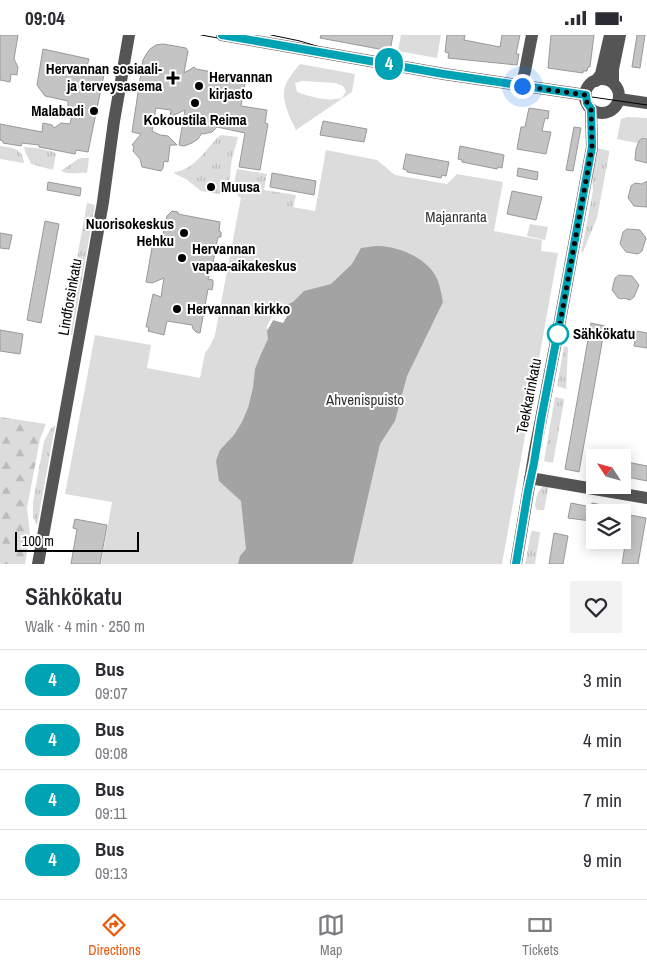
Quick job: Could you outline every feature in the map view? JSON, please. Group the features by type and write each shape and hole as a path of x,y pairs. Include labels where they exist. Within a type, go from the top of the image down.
{"street":[{"name":"Lindforsinkatu","path":"38,564 103,202 114,121 129,35"},
{"path":"222,35 522,86 586,95"},
{"path":"268,35 292,39 335,55"},
{"path":"522,86 532,35"},
{"path":"596,81 601,74 610,35"},
{"path":"613,83 620,35"},
{"path":"602,79 613,83 619,94 616,106 611,111 605,113 591,109 587,103 586,95 590,84 602,79"},
{"path":"619,99 647,103"},
{"name":"Teekkarinkatu","path":"516,564 530,478 592,147 591,109"},
{"name":"Teekkarinkatu","path":"592,147 605,113"},
{"path":"530,478 647,498"}],"green space":[{"path":"401,35 441,35 437,58 398,51"},
{"path":"300,64 355,74 352,92 296,130 284,99 284,92 288,80","holes":["302,81 335,83 343,86 346,91 342,98 325,99 303,94 297,92 295,83"]},
{"path":"627,117 647,118 647,138 644,137 637,143 617,139 621,119"},
{"path":"221,135 238,137 232,162 230,182 223,191 219,194 201,191 186,179 175,174 174,172 185,169 194,163"},
{"path":"0,146 13,148 22,154 24,163 0,159"},
{"path":"24,147 54,152 56,154 53,170 31,164"},
{"path":"597,148 609,151 609,154 597,218 581,253 593,191 592,177"},
{"name":"Ahvenispuisto","path":"326,150 377,160 395,175 447,184 457,174 503,182 494,231 542,240 541,251 558,253 502,564 101,564 112,502 65,494 95,335 151,345 147,368 200,378 205,353 215,335 241,198 315,211"},
{"path":"89,158 87,173 61,171 78,159"},
{"path":"237,169 267,174 264,190 296,195 293,208 241,198 235,189"},
{"path":"87,203 95,205 72,335 69,334 67,314"},
{"path":"530,224 548,227 545,240 527,236"},
{"path":"564,347 568,348 566,389 557,386"},
{"path":"555,397 564,399 564,401 553,463 544,461"},
{"path":"0,417 46,424 40,439 27,508 30,535 25,564 0,564"},
{"path":"53,426 55,426 37,526 33,517 33,502 44,441"},
{"path":"549,484 544,510 537,510 535,506 538,492 542,487"},
{"path":"531,532 540,532 535,564 525,564"}],"shaded area":[{"path":"384,246 409,253 424,263 437,278 443,302 407,376 395,421 380,444 353,562 352,564 238,564 240,556 246,549 241,501 219,481 216,461 220,450 234,435 248,408 255,369 268,339 267,331 281,307 293,302 304,291 331,284 352,264 361,248"}],"pier":[{"path":"283,303 281,307 289,313 283,323 273,320 268,329 266,328 278,305"}],"building":[{"path":"0,35 18,35 14,59 18,67 17,75 11,74 10,82 0,80"},
{"path":"321,35 393,35 390,51 320,38"},
{"path":"447,35 465,35 464,40 500,47 502,35 520,35 516,54 519,54 517,65 448,58 449,53 445,52"},
{"path":"551,35 594,35 590,67 588,67 587,71 583,71 583,73 548,68"},
{"path":"637,35 645,35 640,68 632,67"},
{"path":"163,44 186,48 188,51 184,73 194,67 196,69 246,78 241,106 267,110 265,123 268,124 260,170 239,167 245,133 217,127 212,132 202,133 192,143 184,146 179,145 185,110 170,117 171,110 156,108 152,131 168,136 177,145 170,145 168,162 164,161 161,171 142,167 140,159 133,151 134,146 132,145 141,134 132,132 143,60 150,49 156,45"},
{"path":"43,49 89,59 87,66 105,70 88,152 76,150 75,154 39,147 39,145 22,143 21,146 3,143 0,140 0,124 42,132 43,123 52,125 54,128 61,123 70,124 73,110 68,109 68,101 45,96 37,85"},
{"path":"529,108 549,111 548,119 545,118 542,131 551,132 546,154 517,149 521,127 525,127"},
{"path":"323,121 367,129 364,142 320,135"},
{"path":"574,127 581,128 573,171 566,170"},
{"path":"643,138 647,139 647,163 635,160 636,149 639,141"},
{"path":"460,146 504,155 502,168 498,167 497,169 462,162 462,160 458,159"},
{"path":"406,154 449,162 446,176 442,175 441,178 407,172 407,170 403,169"},
{"path":"518,168 538,172 537,180 517,176"},
{"path":"272,173 316,181 314,195 270,187"},
{"path":"647,181 647,207 634,206 628,198 631,186 635,183 642,184"},
{"path":"48,182 81,188 80,196 47,190"},
{"path":"512,191 542,197 536,220 507,214"},
{"name":"Hervannan vapaa-aikakeskus","path":"172,211 178,212 178,214 220,222 219,231 221,232 221,237 218,237 208,279 213,280 213,285 212,290 208,289 200,333 193,329 192,325 167,321 164,335 148,331 149,327 146,327 153,294 161,297 164,278 152,283 146,282 153,242 161,245 167,216"},
{"path":"45,221 59,224 41,323 27,320"},
{"path":"627,229 640,230 646,238 642,251 638,254 626,252 620,244 623,232"},
{"path":"0,233 12,235 9,249 0,248"},
{"path":"619,275 632,276 639,285 634,297 630,300 618,298 612,290 615,278"},
{"path":"591,323 605,326 579,472 565,469"},
{"path":"0,330 23,334 20,354 0,351"},
{"path":"637,331 647,333 647,348 634,346"},
{"path":"631,463 647,466 647,481 631,478"},
{"path":"571,503 586,506 586,520 568,518"},
{"path":"631,515 646,518 638,564 622,564 624,549 631,549"},
{"path":"75,519 107,525 100,564 71,564 77,529 73,528"},
{"path":"554,533 568,536 563,564 549,564"}],"tram line":[{"path":"201,35 461,78 647,105"},
{"path":"271,35 300,41 336,52"}],"bus line":[{"name":"4","path":"222,35 444,74 586,95 587,103 591,109 592,147 530,478 516,564"}],"place":[{"name":"Hervannan sosiaali- ja terveysasema","path":"173,78"},
{"name":"Hervannan kirjasto","path":"199,86"},
{"name":"Kokoustila Reima","path":"195,103"},
{"name":"Malabadi","path":"94,111"},
{"name":"Muusa","path":"211,187"},
{"name":"Nuorisokeskus Hehku","path":"184,233"},
{"name":"Hervannan vapaa-aikakeskus","path":"182,258"},
{"name":"Hervannan kirkko","path":"177,309"},
{"name":"Sähkökatu","path":"558,334"}],"route":[{"path":"522,86 586,95 587,103 591,109 592,147 558,334"}],"park label":[{"name":"Majanranta","path":"456,217"}]}
